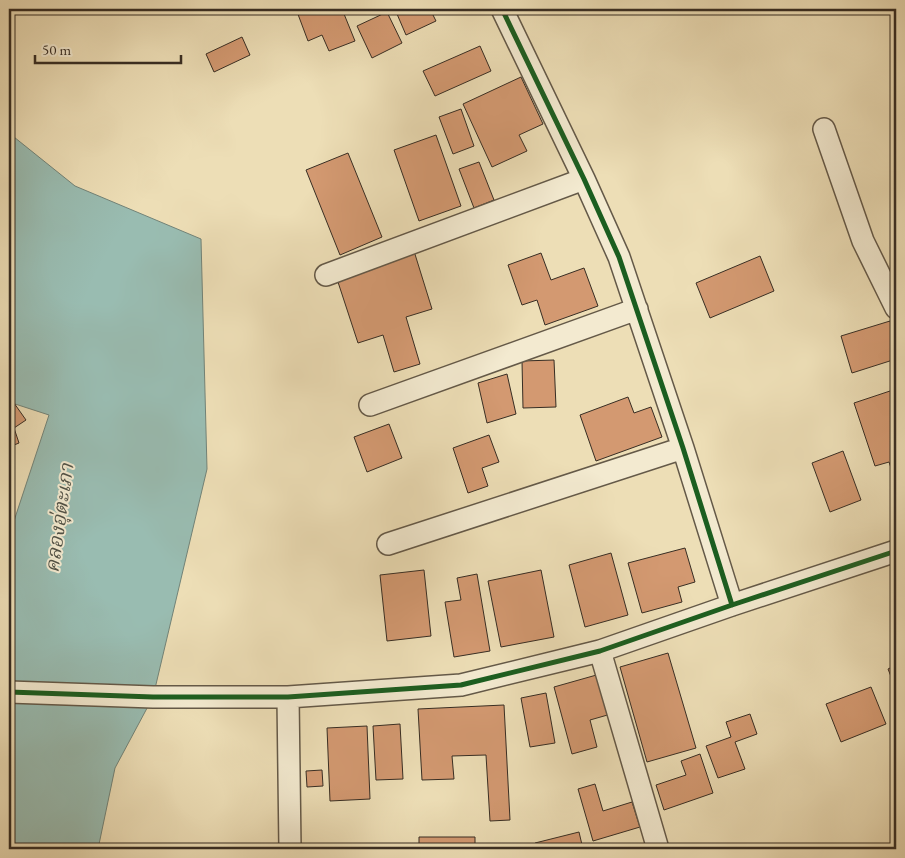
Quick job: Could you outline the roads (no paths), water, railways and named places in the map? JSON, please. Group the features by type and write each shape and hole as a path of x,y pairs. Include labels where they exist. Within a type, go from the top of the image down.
{"street":[{"path":"502,9 584,178 619,257 638,309 732,605"},
{"path":"824,129 863,241 896,308"},
{"path":"326,275 584,178"},
{"path":"370,405 638,309"},
{"path":"388,544 683,448"},
{"path":"9,692 153,697 288,697 460,685 600,652 732,605 896,551"},
{"path":"600,652 658,849"},
{"path":"288,697 290,849"}],"water":[{"name":"คลองอุ่ตะเภา","path":"9,133 75,186 201,239 207,469 153,697 115,768 98,849 9,849 9,536 49,415 9,402"}]}
